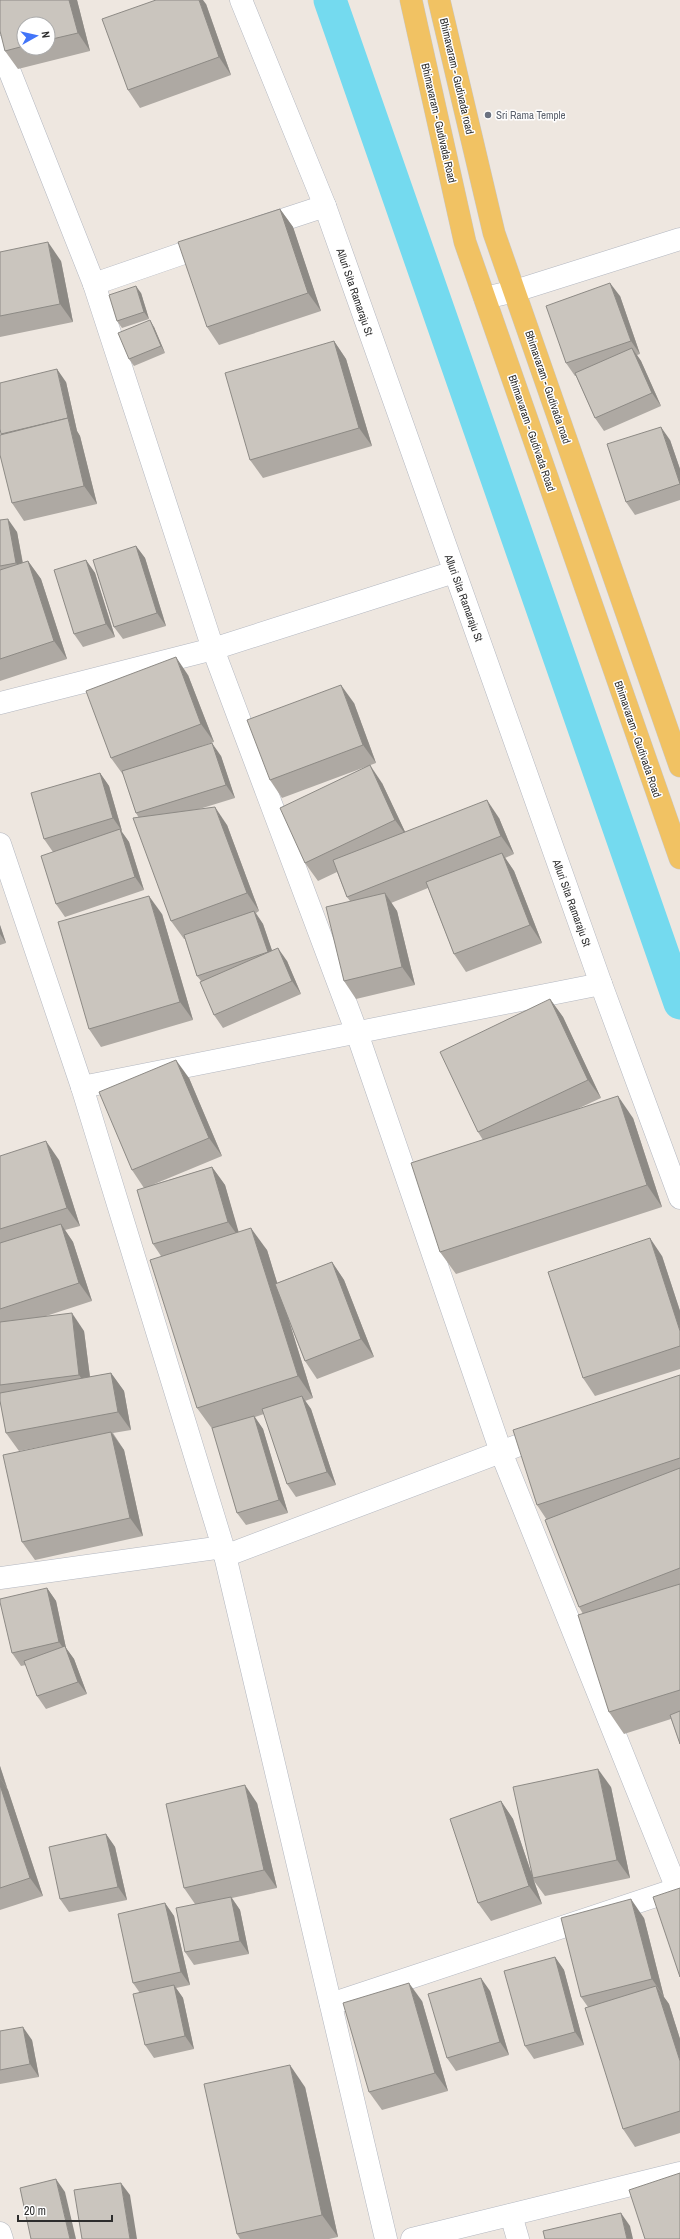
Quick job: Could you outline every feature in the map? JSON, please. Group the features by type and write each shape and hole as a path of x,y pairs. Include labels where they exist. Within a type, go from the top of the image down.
{"main road":[{"name":"Bhimavaram - Gudivada Road","path":"411,0 465,242 680,858"},
{"name":"Bhimavaram - Gudivada road","path":"439,0 494,233 680,766"}],"street":[{"name":"Alluri Sita Ramaraju St","path":"241,0 325,206 601,984 680,1198"},
{"path":"0,47 94,284 213,649 357,1033 501,1452 679,1889 331,2004"},
{"path":"94,284 325,206"},
{"path":"485,298 514,291 680,239"},
{"path":"0,703 213,649 454,572"},
{"path":"0,844 82,1087 224,1551 386,2239"},
{"path":"82,1087 601,984"},
{"path":"0,1578 224,1551 568,1427"},
{"path":"412,2239 680,2173"},
{"path":"511,2215 518,2239"},
{"path":"0,2233 2,2239"}],"building":[{"path":"0,0 69,0 78,33 56,38 56,16 16,16 16,48 5,51 0,31"},
{"path":"156,0 199,0 219,57 128,90 102,19"},
{"path":"280,209 308,293 207,327 178,242"},
{"path":"48,242 60,304 0,316 0,252"},
{"path":"610,283 631,341 566,363 546,306"},
{"path":"136,286 144,312 117,321 109,295"},
{"path":"150,320 161,346 129,359 118,333"},
{"path":"334,341 359,428 250,460 225,373"},
{"path":"632,348 652,393 595,418 575,373"},
{"path":"57,369 68,418 1,434 0,383"},
{"path":"68,418 84,486 12,503 0,455 0,435"},
{"path":"661,427 680,484 626,502 607,444"},
{"path":"8,519 16,563 0,566 0,520"},
{"path":"136,546 157,613 114,627 93,560"},
{"path":"86,560 106,624 74,634 54,570"},
{"path":"28,561 54,641 0,659 0,570"},
{"path":"176,657 201,724 111,758 86,691"},
{"path":"341,685 363,745 270,780 247,720"},
{"path":"212,743 226,785 136,813 122,771"},
{"path":"370,765 395,820 305,863 280,808"},
{"path":"100,773 113,818 44,839 31,793"},
{"path":"487,800 501,836 347,897 333,860"},
{"path":"215,807 247,893 171,921 133,818"},
{"path":"120,829 135,877 56,904 41,856"},
{"path":"502,853 530,925 454,954 426,882"},
{"path":"385,893 402,967 344,981 326,907"},
{"path":"149,896 180,1002 89,1029 58,922"},
{"path":"254,911 268,952 197,976 184,935"},
{"path":"278,948 292,981 214,1015 200,982"},
{"path":"550,999 588,1080 478,1132 440,1052"},
{"path":"176,1060 209,1138 132,1170 99,1092"},
{"path":"618,1096 647,1185 440,1252 411,1163"},
{"path":"46,1141 67,1208 0,1229 0,1156"},
{"path":"212,1167 228,1222 153,1244 137,1190"},
{"path":"61,1224 79,1283 0,1309 0,1243"},
{"path":"251,1228 298,1376 197,1408 150,1260"},
{"path":"650,1238 680,1331 680,1346 583,1378 548,1272"},
{"path":"332,1262 361,1339 305,1361 275,1284"},
{"path":"72,1313 79,1375 0,1385 0,1322"},
{"path":"111,1373 118,1412 6,1433 0,1393"},
{"path":"680,1375 680,1458 537,1505 513,1430"},
{"path":"302,1396 327,1472 287,1484 262,1409"},
{"path":"254,1416 279,1500 237,1513 212,1428"},
{"path":"111,1432 130,1518 22,1542 3,1455"},
{"path":"680,1468 680,1568 579,1607 545,1520"},
{"path":"680,1584 680,1690 609,1712 578,1615"},
{"path":"47,1588 59,1642 12,1653 0,1599"},
{"path":"65,1646 78,1682 37,1696 24,1661"},
{"path":"680,1711 680,1744 670,1715"},
{"path":"598,1769 617,1860 533,1878 513,1787"},
{"path":"0,1785 30,1878 0,1888"},
{"path":"245,1785 264,1870 184,1888 166,1804"},
{"path":"501,1801 529,1886 478,1903 450,1819"},
{"path":"106,1834 118,1887 60,1899 49,1847"},
{"path":"680,1888 680,1977 653,1897"},
{"path":"231,1897 240,1941 185,1952 176,1908"},
{"path":"631,1899 652,1979 581,1997 561,1918"},
{"path":"165,1903 181,1972 133,1983 118,1914"},
{"path":"555,1957 575,2032 525,2046 504,1971"},
{"path":"481,1978 500,2042 447,2058 428,1994"},
{"path":"409,1983 435,2073 369,2092 343,2003"},
{"path":"174,1985 185,2036 145,2045 133,1994"},
{"path":"656,1986 680,2061 680,2111 623,2129 585,2008"},
{"path":"23,2027 30,2064 0,2070 0,2031"},
{"path":"290,2065 322,2215 237,2234 204,2084"},
{"path":"680,2173 680,2239 645,2239 629,2190"},
{"path":"56,2179 70,2239 31,2239 20,2188"},
{"path":"121,2183 130,2239 82,2239 74,2190"},
{"path":"621,2213 627,2239 545,2239 543,2231"}],"waterway":[{"path":"330,0 680,1003"}],"place":[{"name":"Sri Rama Temple","path":"488,115"}]}
